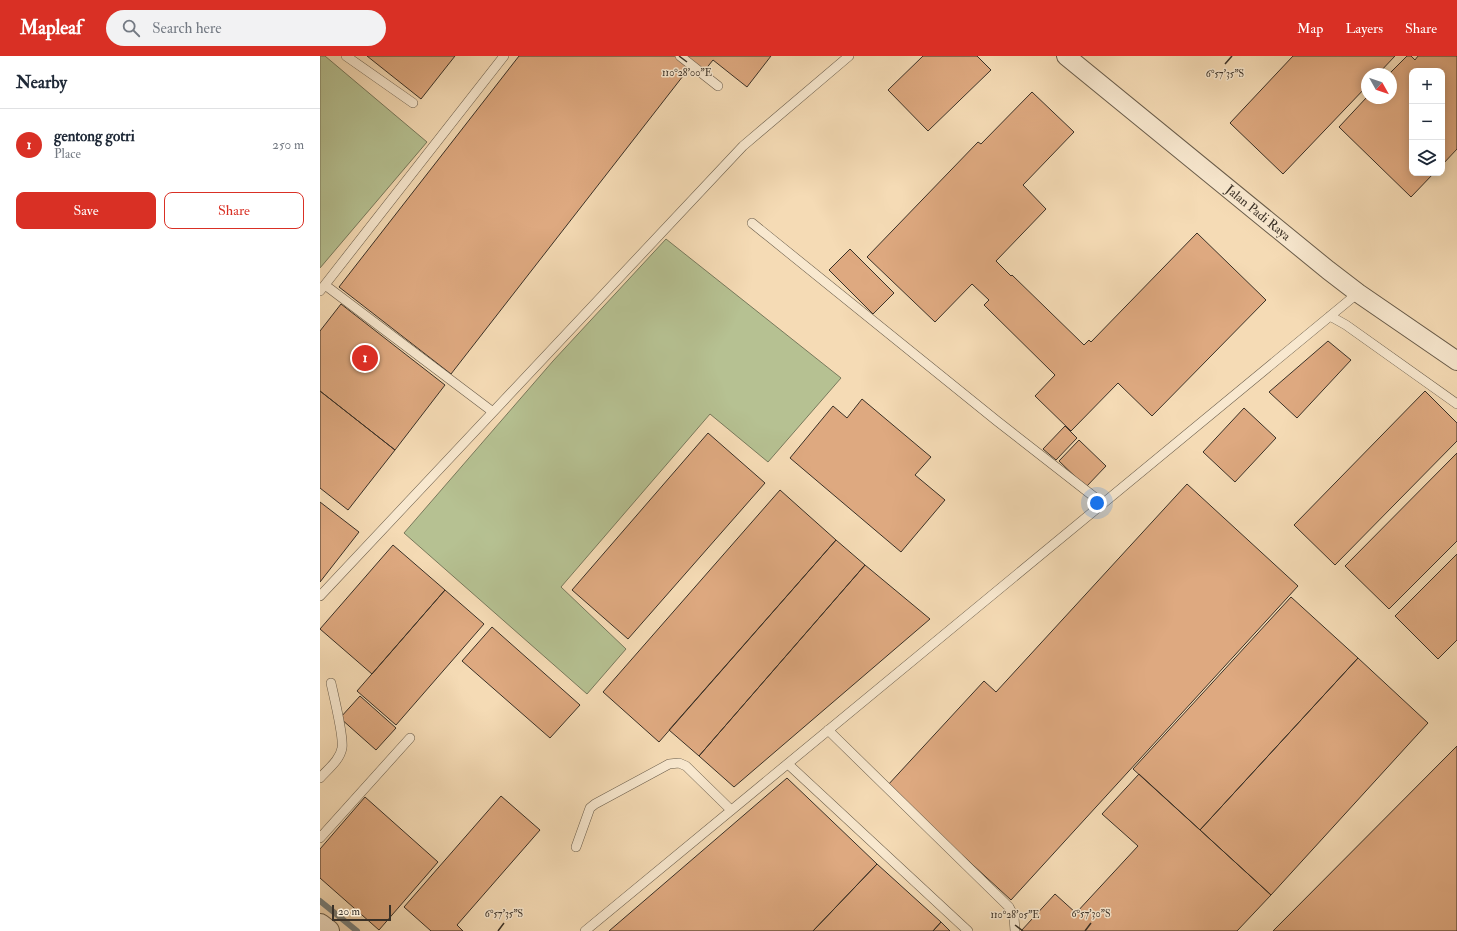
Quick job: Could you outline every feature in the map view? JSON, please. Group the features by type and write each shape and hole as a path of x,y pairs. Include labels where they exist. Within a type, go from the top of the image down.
{"street":[{"name":"Jalan Padi Raya","path":"1066,56 1322,265 1358,293 1457,361"},
{"path":"320,925 328,931"}],"lane":[{"path":"346,56 413,103"},
{"path":"493,412 322,288 504,56"},
{"path":"680,56 718,86"},
{"path":"320,596 743,146 849,56"},
{"path":"752,223 1102,504"},
{"path":"585,931 1358,293"},
{"path":"1330,316 1346,325 1457,404"},
{"path":"320,778 339,757 342,748 342,738 331,683"},
{"path":"828,730 1010,907 1014,917 1015,931"},
{"path":"320,838 410,738"},
{"path":"576,847 590,808 669,764 679,762 686,766 731,810"},
{"path":"788,764 968,931"}],"green space":[{"path":"320,56 325,56 427,142 320,268"},
{"path":"666,239 841,378 768,462 710,414 561,587 626,649 587,694 404,533 553,361"}],"building":[{"path":"367,56 455,56 421,99"},
{"path":"519,56 771,56 747,87 713,60 701,75 690,67 451,374 339,287"},
{"path":"923,56 977,56 991,70 928,131 888,90"},
{"path":"1293,56 1395,56 1384,68 1361,68 1361,92 1283,174 1230,123"},
{"path":"1407,56 1411,56 1415,60 1418,56 1457,56 1457,149 1445,162 1445,68 1409,68 1409,176 1431,176 1411,197 1339,127 1361,103 1397,104 1397,68 1395,68"},
{"path":"1032,92 1074,132 1023,185 1046,209 996,261 1084,345 1089,340 1091,342 1197,233 1266,300 1152,416 1118,383 1071,431 1035,396 1055,375 984,305 989,300 972,284 935,322 867,257 978,142 981,144"},
{"path":"850,249 894,293 873,314 829,270"},
{"path":"341,304 445,385 395,450 320,391 320,331"},
{"path":"1328,341 1351,360 1297,418 1269,392"},
{"path":"320,391 395,450 348,510 320,488"},
{"path":"1425,391 1457,423 1457,441 1335,565 1294,525"},
{"path":"862,399 931,457 915,475 945,500 901,552 790,458 833,406 847,418"},
{"path":"1244,408 1276,438 1235,482 1203,452"},
{"path":"1065,426 1077,438 1056,460 1043,449"},
{"path":"708,433 765,483 628,639 572,590"},
{"path":"1079,440 1106,466 1086,487 1059,461"},
{"path":"1457,453 1457,541 1389,609 1345,566"},
{"path":"1187,484 1298,586 1011,900 887,786 984,681 996,692"},
{"path":"780,490 836,540 659,742 603,692"},
{"path":"320,502 359,532 320,582"},
{"path":"836,540 865,565 699,756 669,730"},
{"path":"393,545 445,590 372,674 320,629"},
{"path":"1457,554 1457,640 1438,659 1395,616"},
{"path":"865,565 930,619 734,787 699,756"},
{"path":"445,590 484,624 396,725 357,691"},
{"path":"1291,597 1358,658 1200,830 1133,769"},
{"path":"492,627 580,705 550,738 462,661"},
{"path":"1358,658 1428,723 1271,895 1200,830"},
{"path":"360,696 396,728 376,750 340,718"},
{"path":"1457,746 1457,931 1273,931"},
{"path":"1139,774 1271,895 1237,931 1021,931 1055,894 1076,913 1138,846 1102,814"},
{"path":"787,778 877,864 813,931 609,931"},
{"path":"501,796 540,830 457,925 463,931 431,931 404,907"},
{"path":"365,797 438,862 379,930 320,878 320,849"},
{"path":"877,864 941,922 933,931 813,931"},
{"path":"941,922 950,931 933,931"}],"waterway":[{"path":"320,901 357,931"}],"place":[{"name":"gentong gotri","path":"365,358"}]}
